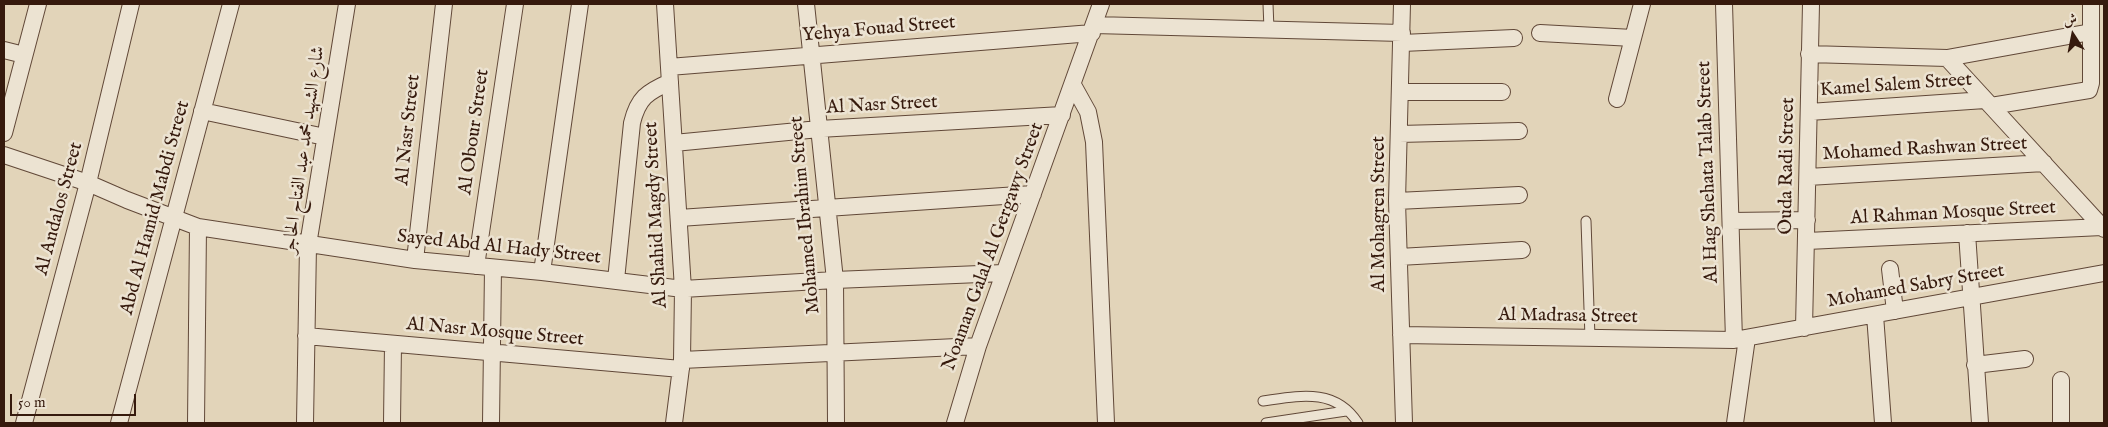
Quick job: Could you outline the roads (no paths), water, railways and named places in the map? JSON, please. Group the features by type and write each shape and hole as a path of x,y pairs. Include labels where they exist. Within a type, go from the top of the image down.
{"street":[{"path":"4,133 38,4"},
{"name":"Al Andalos Street","path":"24,423 88,183 131,4"},
{"name":"Abd Al Hamid Mabdi Street","path":"119,423 231,4"},
{"name":"شارع الشهيد محمد عبد الفتاح الحاجر","path":"305,423 308,245 347,4"},
{"name":"Al Nasr Street","path":"415,260 444,4"},
{"name":"Al Obour Street","path":"476,266 515,4"},
{"path":"542,272 580,4"},
{"name":"Al Shahid Magdy Street","path":"665,4 682,289 681,365 674,423"},
{"name":"Mohamed Ibrahim Street","path":"806,4 834,280 836,423"},
{"name":"Noaman Galal Al Gergawy Street","path":"955,423 978,346 1101,4"},
{"name":"Al Mohagren Street","path":"1402,4 1397,201 1404,423"},
{"path":"1617,99 1642,4"},
{"name":"Al Hag Shehata Talab Street","path":"1724,4 1731,222 1740,339 1735,423"},
{"name":"Ouda Radi Street","path":"1804,328 1811,4"},
{"path":"1809,54 1947,58 2091,32 2091,4"},
{"name":"Yehya Fouad Street","path":"669,74 811,56 1093,29 1269,29 1402,38 1514,38"},
{"name":"Kamel Salem Street","path":"1809,112 1988,103 2089,90 2091,83 2091,32"},
{"path":"1540,34 1633,38"},
{"path":"4,50 24,55"},
{"path":"1947,58 2103,228"},
{"path":"616,280 632,123 635,110 642,98 669,74"},
{"path":"1073,85 1088,112 1094,142 1106,423"},
{"path":"1400,92 1502,92"},
{"path":"202,111 326,137"},
{"name":"Al Nasr Street","path":"674,143 819,130 1062,115"},
{"path":"1399,134 1519,131"},
{"name":"Sayed Abd Al Hady Street","path":"4,155 88,183 198,227 415,260 616,280 682,289 1004,273"},
{"name":"Mohamed Rashwan Street","path":"1808,177 2044,164"},
{"path":"679,218 1033,194"},
{"path":"1397,201 1518,195"},
{"path":"1731,222 1807,220"},
{"path":"196,423 198,227"},
{"name":"Al Rahman Mosque Street","path":"1807,241 2103,228"},
{"path":"1967,233 1980,423"},
{"path":"1399,257 1522,250"},
{"path":"491,423 493,268"},
{"path":"1890,269 1895,311"},
{"name":"Mohamed Sabry Street","path":"1740,339 2104,273"},
{"path":"1875,315 1883,423"},
{"name":"Al Madrasa Street","path":"1402,335 1740,339"},
{"name":"Al Nasr Mosque Street","path":"306,336 492,353 681,365 978,346"},
{"path":"392,423 393,344"},
{"path":"1976,365 2025,359"},
{"path":"2061,380 2061,423"}],"lane":[{"path":"1268,4 1269,29"},
{"path":"1586,221 1590,338"},
{"path":"1263,401 1314,395 1332,400 1358,423"},
{"path":"1266,423 1346,411"}]}
